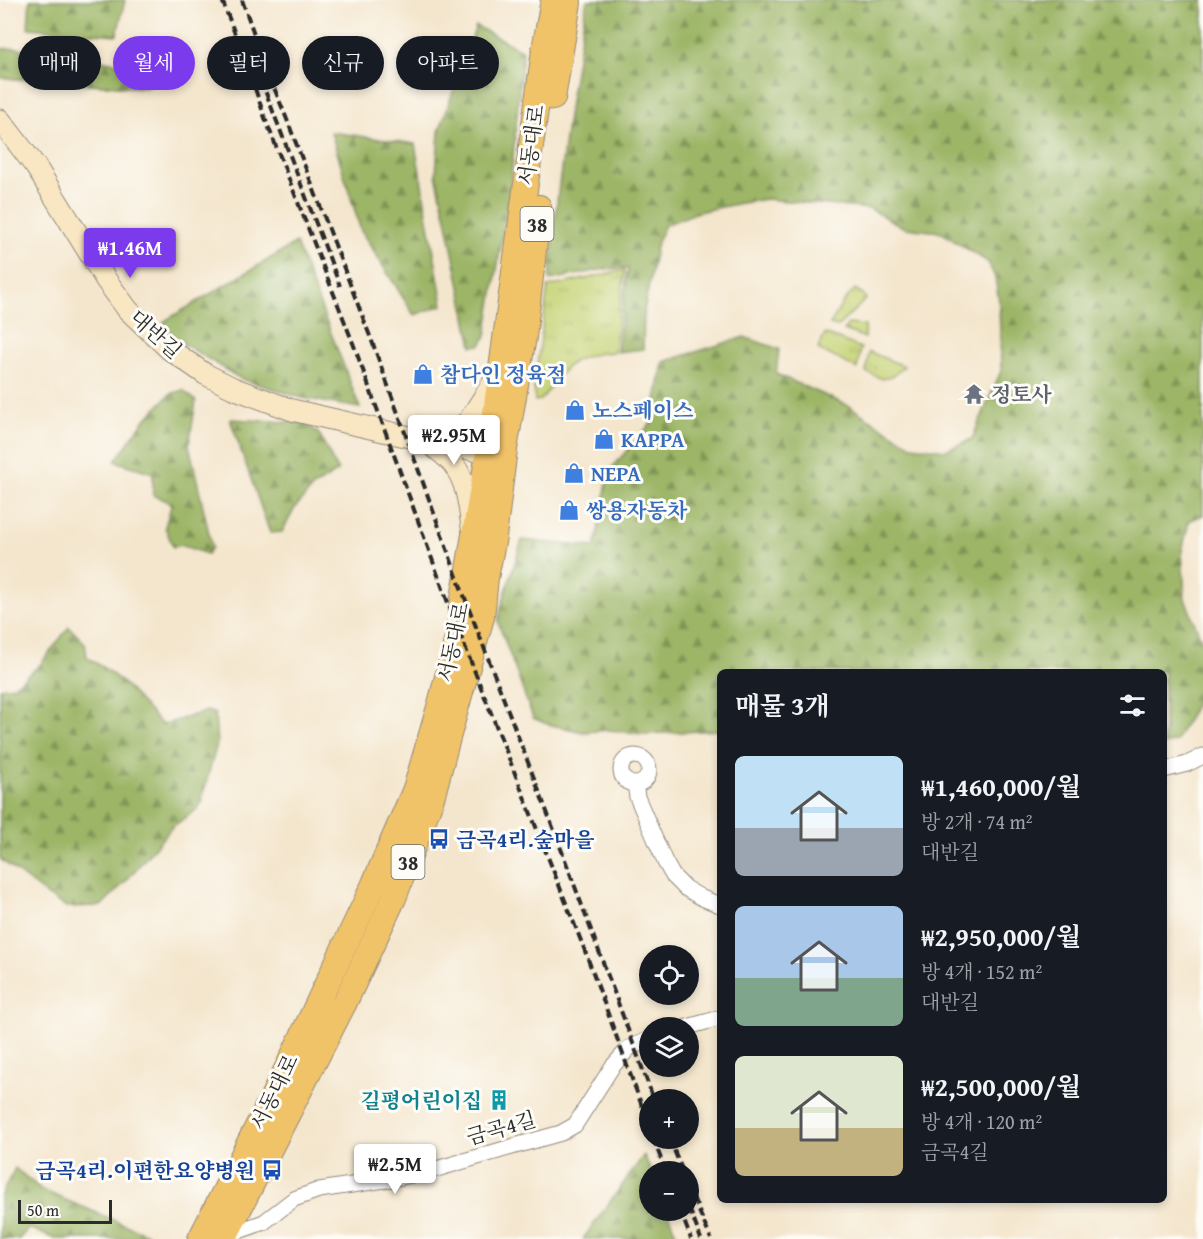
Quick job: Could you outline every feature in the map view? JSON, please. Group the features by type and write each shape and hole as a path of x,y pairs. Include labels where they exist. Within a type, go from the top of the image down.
{"main road":[{"name":"서동대로","path":"225,1238 345,1002 394,898 432,798 482,617 486,578 494,537 499,374 553,0"},
{"name":"서동대로","path":"201,1239 286,1070 373,886 415,789 457,638 474,539 524,337 552,104 570,0"}],"street":[{"name":"대반길","path":"0,120 36,167 106,280 128,310 169,350 205,374 233,388 292,410 331,413 371,420 428,438 497,451"},
{"path":"428,438 447,435 468,422 499,374"},
{"path":"428,438 452,463 461,478 468,496 474,539"},
{"path":"1167,769 1187,764 1203,756"},
{"path":"635,784 637,797 673,876 685,888 717,904"},
{"path":"699,1024 717,1019"},
{"name":"금곡4길","path":"225,1238 264,1222 294,1199 319,1190 423,1173 561,1133 575,1125 612,1066 629,1048 639,1044"}],"green space":[{"path":"30,0 125,0 117,35 28,28"},
{"path":"587,0 1203,0 1203,515 1189,521 1182,551 1185,599 1203,644 1203,676 1200,696 1176,741 1167,744 1167,669 717,669 717,730 643,734 609,730 583,732 547,724 533,718 498,622 522,540 595,547 609,471 652,422 663,362 744,337 779,349 776,374 847,405 912,446 946,450 972,439 1001,371 999,301 995,278 988,262 940,232 905,228 870,209 766,199 698,212 665,225 657,242 644,311 643,349 617,352 628,268 605,269 549,280 570,101"},
{"path":"476,26 495,36 473,36"},
{"path":"499,38 523,51 510,190 486,336 481,345 472,346 436,175 439,132 454,90 499,90"},
{"path":"18,48 18,79 0,76 0,49"},
{"path":"101,60 113,62 113,86 101,85"},
{"path":"331,132 415,144 443,305 414,315 361,231"},
{"path":"296,243 360,408 302,398 241,379 174,338 163,322"},
{"path":"625,270 614,352 594,354 575,361 562,373 541,400 535,401 534,388 548,287"},
{"path":"855,289 866,299 837,327 830,325 842,304"},
{"path":"848,324 865,326 865,338 844,330"},
{"path":"825,334 861,348 857,369 818,349"},
{"path":"869,352 904,366 894,375 883,379 866,372"},
{"path":"183,390 196,401 189,445 212,547 207,554 182,545 173,547 165,527 172,503 153,495 153,473 115,461 143,422 170,394"},
{"path":"230,419 306,423 319,434 338,471 313,487 295,508 282,532 270,533"},
{"path":"69,627 85,643 87,657 123,683 162,725 207,711 215,714 217,744 199,808 172,827 127,880 101,906 66,907 0,859 0,688 14,686 40,665"},
{"path":"639,1162 639,1221 671,1221 678,1239 583,1239"},
{"path":"15,1168 42,1190 159,1239 55,1239 29,1228 19,1239 0,1239 0,1197"}],"railway":[{"path":"222,0 265,118 353,343 454,619 585,951 639,1098"},
{"path":"242,0 373,344 460,585 650,1089"},
{"path":"265,90 340,286"},
{"path":"657,1149 662,1161"},
{"path":"674,1149 678,1161"},
{"path":"699,1211 711,1239"},
{"path":"684,1221 691,1239"},
{"path":"694,1221 701,1239"}],"place":[{"name":"참다인 정육점","path":"423,374"},
{"name":"정토사","path":"974,394"},
{"name":"노스페이스","path":"575,410"},
{"name":"KAPPA","path":"604,439"},
{"name":"NEPA","path":"574,473"},
{"name":"쌍용자동차","path":"569,510"},
{"name":"금곡4리.숲마을","path":"439,839"},
{"name":"길평어린이집","path":"499,1100"},
{"name":"금곡4리.이편한요양병원","path":"272,1170"}]}
